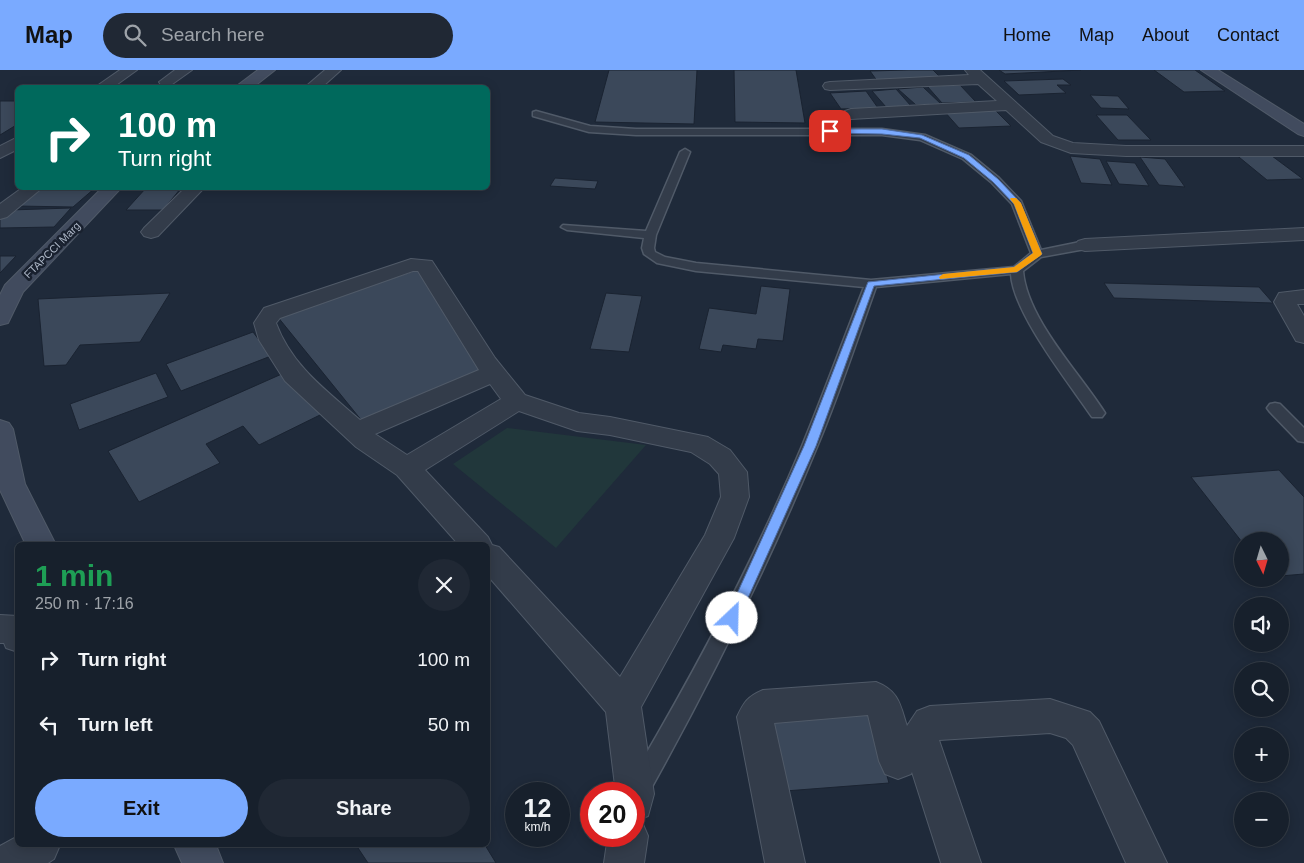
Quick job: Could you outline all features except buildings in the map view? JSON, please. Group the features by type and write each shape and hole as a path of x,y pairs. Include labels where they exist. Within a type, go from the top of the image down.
{"street":[{"path":"106,85 130,70"},
{"path":"166,82 185,70"},
{"path":"246,85 268,70"},
{"path":"315,85 334,70"},
{"path":"1208,70 1302,127"},
{"path":"830,86 977,74 1047,139 1072,148 1126,151 1304,151"},
{"path":"851,114 1010,105"},
{"path":"0,153 15,144"},
{"path":"0,213 30,190"},
{"name":"FTAPCCI Marg","path":"0,318 13,290 110,190"},
{"path":"151,232 193,190"},
{"path":"1085,245 1304,234"},
{"path":"474,542 407,468 356,432 294,375 271,340 265,323 272,312 411,265 425,265 486,363 516,401 577,422 610,426 699,444 720,457 734,472 736,497 719,538 623,705"},
{"path":"1304,297 1287,298 1285,302 1304,336"},
{"path":"356,432 494,373"},
{"path":"407,468 516,401"},
{"path":"0,429 11,484 40,542"},
{"path":"490,558 623,705 632,782"},
{"path":"0,629 13,629 15,633"},
{"path":"785,863 754,718 763,707 876,698 883,706 898,761"},
{"path":"961,863 920,738 924,730 930,723 1050,716 1077,724 1086,733 1147,863"},
{"path":"11,863 37,847"},
{"path":"195,847 203,863"},
{"path":"624,863 626,847"}],"lane":[{"path":"536,114 589,129 636,132 882,132 922,137 966,157 995,180 1017,203 1037,254"},
{"path":"685,152 650,235 648,248 650,254 661,260 696,268 871,284 1017,270 1037,254 1085,245"},
{"path":"567,227 650,235"},
{"path":"1017,270 1018,286 1036,324 1097,413"},
{"path":"643,782 686,706 732,618 810,446 871,284"},
{"path":"1275,408 1304,437"}],"green space":[{"path":"507,428 646,445 556,548 453,464"}],"slow traffic":[{"path":"943,277 1017,270 1037,254 1014,199"}],"route":[{"path":"732,618 810,446 871,284 1017,270 1037,254 1017,203 995,180 966,157 922,137 882,132 830,131"}]}
